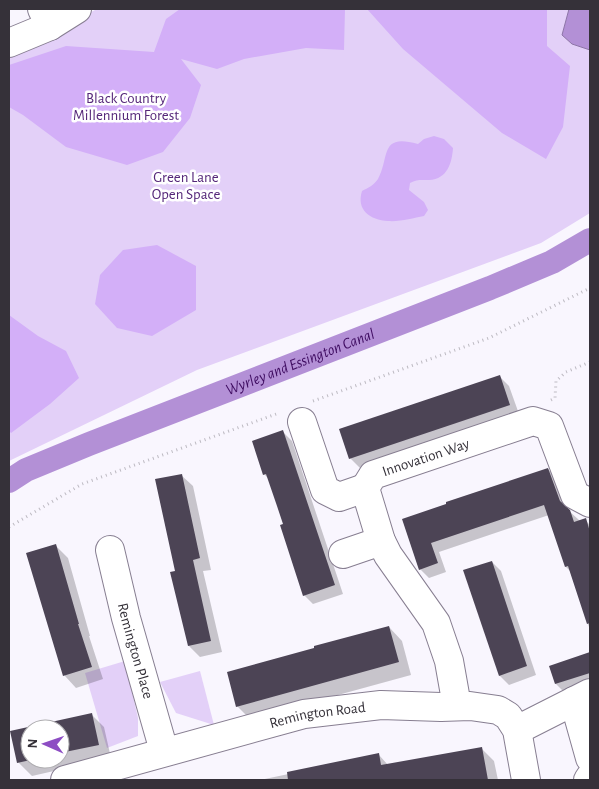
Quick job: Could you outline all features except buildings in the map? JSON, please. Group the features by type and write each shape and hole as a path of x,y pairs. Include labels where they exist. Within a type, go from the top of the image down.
{"main road":[{"path":"9,43 59,13"},
{"path":"533,421 549,426 575,494 590,503"},
{"name":"Innovation Way","path":"457,706 449,661 436,623 388,555 381,540 365,488 373,475 533,421"},
{"path":"302,422 325,490 339,497 365,488"},
{"path":"343,554 381,540"},
{"name":"Remington Place","path":"110,550 126,618 164,752"},
{"path":"526,780 517,730 582,697 590,758"},
{"name":"Remington Road","path":"65,780 304,714 381,705 484,707 498,710 508,716 517,730"}],"path":[{"path":"533,421 548,401 555,398 556,381 566,372 590,362"}],"green space":[{"name":"Green Lane Open Space","path":"97,9 569,9 562,35 572,44 590,50 590,213 541,243 197,370 9,461 9,54"},
{"name":"Black Country Millennium Forest","path":"180,9 345,9 344,50 306,48 244,59 217,69 181,59 201,85 190,118 163,152 127,165 66,147 9,107 9,65 66,46 154,52 166,19"},
{"path":"367,9 547,9 547,46 570,66 563,127 546,159 502,133 403,49"},
{"path":"434,136 444,139 453,148 448,169 441,177 417,180 410,183 409,190 424,202 428,210 424,216 388,221 376,219 366,213 361,204 362,191 373,185 378,179 391,144 406,141 418,144 424,139"},
{"path":"157,245 196,266 196,310 152,336 117,328 95,304 100,275 123,250"},
{"path":"9,315 38,336 66,351 79,378 50,404 11,433 9,431"},
{"path":"125,661 138,718 138,736 107,748 85,673"},
{"path":"200,671 214,725 176,713 160,682"}],"shaded area":[{"path":"569,9 590,9 590,50 572,44 562,35"}],"waterway":[{"name":"Wyrley and Essington Canal","path":"9,481 26,470 89,444 490,288 552,262 590,240"}]}
